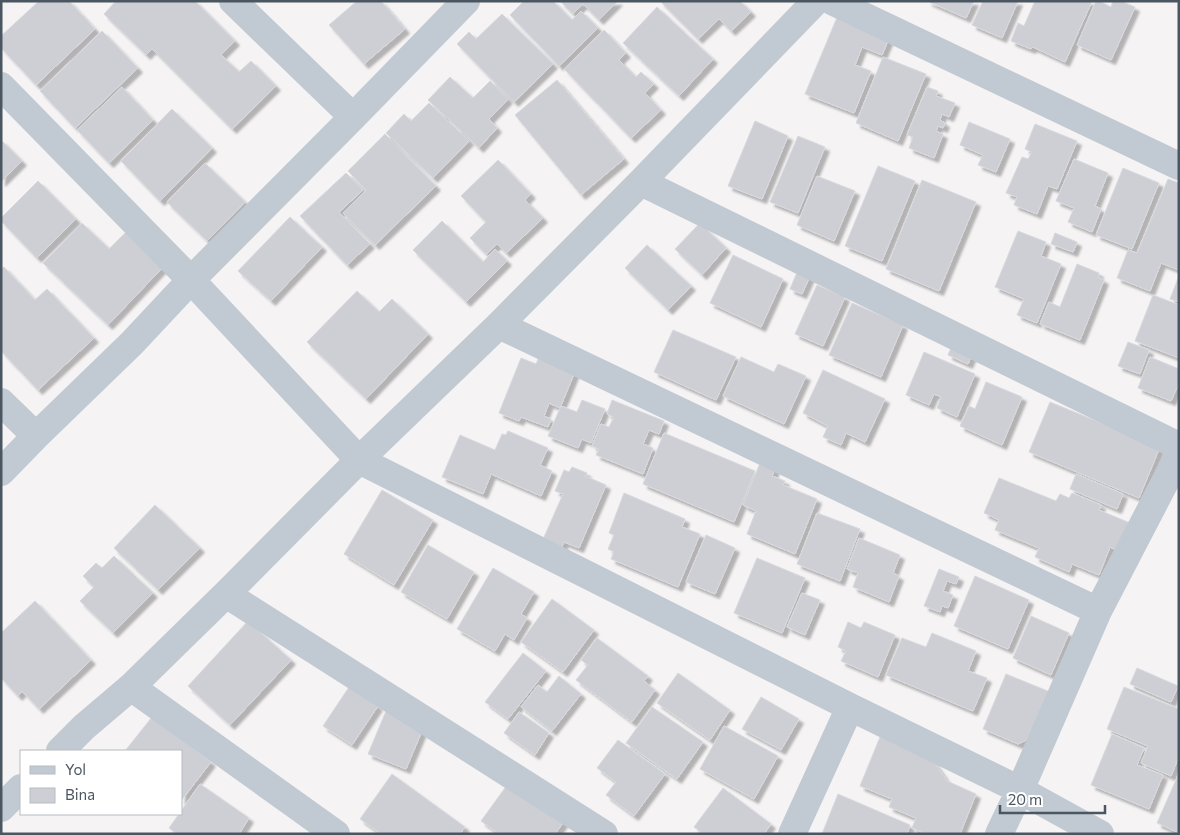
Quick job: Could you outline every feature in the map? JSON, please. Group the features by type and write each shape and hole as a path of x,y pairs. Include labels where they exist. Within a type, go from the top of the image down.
{"street":[{"path":"233,1 353,118"},
{"path":"1,472 132,343 191,280 353,118 466,1"},
{"path":"61,750 84,727 131,687 359,460 499,325 816,1"},
{"path":"832,1 1179,166"},
{"path":"1,86 191,280 359,460 1020,790 1100,834"},
{"path":"641,182 1179,446"},
{"path":"499,325 1098,610"},
{"path":"1,402 36,436"},
{"path":"999,834 1098,610 1179,455"},
{"path":"226,594 604,834"},
{"path":"131,687 336,834"},
{"path":"792,834 850,706"},
{"path":"1,808 20,789"}],"building":[{"path":"39,1 69,1 95,29 36,85 1,48 1,36"},
{"path":"116,1 195,1 235,41 221,55 239,72 251,61 276,86 232,129 152,49 146,55 104,14"},
{"path":"357,1 381,1 405,29 364,64 329,25"},
{"path":"524,1 553,1 572,20 581,11 598,28 559,66 510,15"},
{"path":"560,1 618,1 599,20 583,4 573,14"},
{"path":"660,1 740,1 751,12 731,31 719,19 698,39"},
{"path":"927,1 974,1 966,18"},
{"path":"983,1 1018,1 1002,38 972,25"},
{"path":"1035,1 1092,1 1065,62 1033,47 1031,49 1011,41 1018,23 1024,26"},
{"path":"1096,1 1111,7 1113,1 1121,1 1135,7 1111,60 1077,45"},
{"path":"657,7 713,59 679,96 623,43"},
{"path":"502,14 553,64 514,102 457,44 469,32 476,39"},
{"path":"838,15 890,36 882,55 862,47 855,65 871,71 854,113 805,94"},
{"path":"604,30 626,53 619,60 636,77 641,72 654,84 645,93 661,110 631,138 564,69"},
{"path":"102,31 138,68 75,128 40,91"},
{"path":"883,57 926,74 898,141 856,123"},
{"path":"450,77 473,98 490,81 508,99 489,119 497,128 479,148 428,100"},
{"path":"557,80 624,159 581,195 515,115"},
{"path":"122,87 153,120 109,163 77,130"},
{"path":"927,87 938,91 936,96 955,103 949,117 942,114 940,120 945,123 943,128 938,126 936,131 943,134 934,158 909,148 913,137 907,135"},
{"path":"429,103 469,141 433,178 386,133 404,114 411,121"},
{"path":"172,109 212,148 160,201 121,161"},
{"path":"755,121 788,136 762,199 728,186"},
{"path":"969,122 1010,139 996,172 978,165 983,155 960,145"},
{"path":"1035,124 1077,141 1057,189 1048,186 1037,214 1014,205 1017,197 1006,193 1022,157 1028,159 1032,152 1025,149"},
{"path":"385,134 436,186 375,245 343,213 366,190 348,171"},
{"path":"798,136 825,147 798,213 770,202"},
{"path":"1,140 22,161 1,182"},
{"path":"1074,159 1108,173 1095,206 1101,209 1092,232 1068,222 1074,208 1056,201"},
{"path":"498,160 531,194 525,200 543,218 506,253 497,244 486,254 470,238 486,222 461,196"},
{"path":"205,163 245,202 207,241 167,202"},
{"path":"878,166 915,181 882,261 845,246"},
{"path":"1123,168 1159,183 1132,249 1096,235"},
{"path":"346,173 363,190 339,212 370,244 347,265 300,216"},
{"path":"817,176 855,191 834,241 797,225"},
{"path":"1168,179 1179,183 1179,270 1161,263 1150,291 1117,278 1128,250 1137,253"},
{"path":"922,180 976,202 939,291 886,269"},
{"path":"38,181 76,219 37,258 1,221 1,218"},
{"path":"290,217 322,247 271,301 238,271"},
{"path":"442,221 483,262 495,249 507,261 466,302 413,250"},
{"path":"82,223 109,249 127,231 164,266 108,325 43,263"},
{"path":"700,223 726,248 702,275 675,249"},
{"path":"1018,231 1046,242 1041,256 1061,264 1037,323 1017,315 1024,299 995,287"},
{"path":"1055,233 1077,242 1073,252 1051,244"},
{"path":"647,245 691,286 668,310 625,268"},
{"path":"733,255 783,279 761,327 710,303"},
{"path":"1077,264 1099,273 1098,277 1104,280 1080,340 1040,324 1049,302 1060,307"},
{"path":"4,267 35,300 47,289 94,338 38,390 1,351 1,269"},
{"path":"798,270 810,276 802,294 790,289"},
{"path":"1179,276 1179,302 1170,299"},
{"path":"817,285 845,297 823,346 795,334"},
{"path":"357,291 379,312 392,299 428,334 366,399 307,342"},
{"path":"1153,295 1179,305 1179,358 1135,341"},
{"path":"852,303 903,325 881,377 829,355"},
{"path":"673,330 736,357 716,400 654,372"},
{"path":"954,340 974,350 968,364 948,355"},
{"path":"1128,342 1149,350 1140,374 1118,366"},
{"path":"924,352 975,374 957,417 937,408 941,397 934,394 929,405 906,395"},
{"path":"540,355 576,369 560,408 549,403 544,416 551,419 548,427 521,417 519,421 499,413 521,358 536,364"},
{"path":"741,357 774,372 778,364 806,376 784,424 723,396"},
{"path":"1150,357 1179,369 1179,383 1171,401 1138,388"},
{"path":"823,370 885,399 865,442 846,433 841,445 823,437 828,426 803,413"},
{"path":"986,382 1022,397 1002,445 960,426 969,406 975,409"},
{"path":"582,400 605,409 591,443 582,439 578,448 548,436 561,406 577,412"},
{"path":"612,400 664,421 659,434 649,430 643,444 653,448 643,474 596,455 599,449 592,446 601,424 609,427 614,417 607,414"},
{"path":"1050,402 1160,447 1139,498 1029,452"},
{"path":"508,431 548,448 540,465 552,471 541,496 491,474 483,494 442,477 460,435 495,450 502,434 506,435"},
{"path":"664,433 755,471 734,522 643,484"},
{"path":"760,463 775,469 772,476 785,481 783,485 817,499 795,554 747,534 756,511 743,505"},
{"path":"572,467 587,473 585,476 606,485 579,548 564,542 559,552 541,544 563,494 555,491 564,470 569,472"},
{"path":"1076,474 1123,494 1117,509 1070,489"},
{"path":"999,478 1056,501 1060,494 1069,498 1072,493 1101,505 1099,510 1130,523 1119,551 1110,547 1099,575 1072,564 1069,572 1035,557 1039,548 995,530 999,520 984,513"},
{"path":"382,490 433,520 394,585 344,554"},
{"path":"624,493 685,519 682,527 700,534 678,587 611,559 614,552 608,549 614,535 609,533"},
{"path":"155,505 200,548 158,590 114,548"},
{"path":"817,513 860,529 840,581 797,564"},
{"path":"706,535 735,548 715,594 686,582"},
{"path":"859,538 900,555 893,573 899,576 889,602 853,587 858,573 847,569"},
{"path":"428,545 474,572 447,619 401,592"},
{"path":"114,556 153,593 113,633 80,601 94,587 83,576 96,563 102,568"},
{"path":"757,558 805,578 782,633 734,613"},
{"path":"493,568 534,592 521,614 527,618 514,640 505,634 495,651 457,629"},
{"path":"939,569 959,577 956,584 947,581 943,591 953,595 948,608 942,606 940,612 924,606"},
{"path":"975,576 1029,600 1008,649 954,626"},
{"path":"802,593 820,600 805,635 787,627"},
{"path":"552,599 594,630 563,672 521,642"},
{"path":"35,601 91,660 39,709 22,691 18,696 1,678 1,633"},
{"path":"1031,616 1069,633 1051,675 1013,658"},
{"path":"248,621 291,660 230,725 188,686"},
{"path":"848,622 861,628 864,622 895,635 878,677 841,661 846,651 838,647"},
{"path":"932,633 976,651 968,671 987,678 973,711 886,675 902,638 926,647"},
{"path":"597,638 648,676 644,681 655,690 632,722 576,680 588,665 581,660"},
{"path":"523,653 546,671 508,719 485,702"},
{"path":"1137,668 1178,686 1171,702 1130,684"},
{"path":"678,673 730,710 710,740 657,703"},
{"path":"1006,674 1055,694 1037,735 1018,744 983,729"},
{"path":"559,676 581,694 552,731 521,707 538,685 547,692"},
{"path":"349,687 378,706 352,745 323,726"},
{"path":"1124,687 1179,709 1179,756 1171,776 1141,763 1148,746 1107,729"},
{"path":"761,697 799,719 781,750 742,729"},
{"path":"652,707 703,742 677,779 626,743"},
{"path":"386,711 424,726 406,769 368,754"},
{"path":"519,712 549,733 535,755 504,733"},
{"path":"152,717 211,762 182,800 182,750 126,750"},
{"path":"724,726 778,756 754,799 700,769"},
{"path":"1112,734 1144,748 1137,765 1163,775 1149,809 1091,785"},
{"path":"880,737 931,758 947,781 976,794 960,834 926,834 912,828 916,818 889,807 892,799 860,786"},
{"path":"618,740 665,774 634,816 606,795 616,782 597,768"},
{"path":"1179,773 1179,833 1157,823"},
{"path":"392,774 465,827 460,834 381,834 360,819"},
{"path":"510,781 565,820 555,834 499,834 481,821"},
{"path":"200,784 249,818 239,834 177,834 169,828 178,815 182,815 182,810"},
{"path":"723,788 771,824 764,834 703,834 694,827"},
{"path":"838,794 910,825 907,834 822,834"}]}
